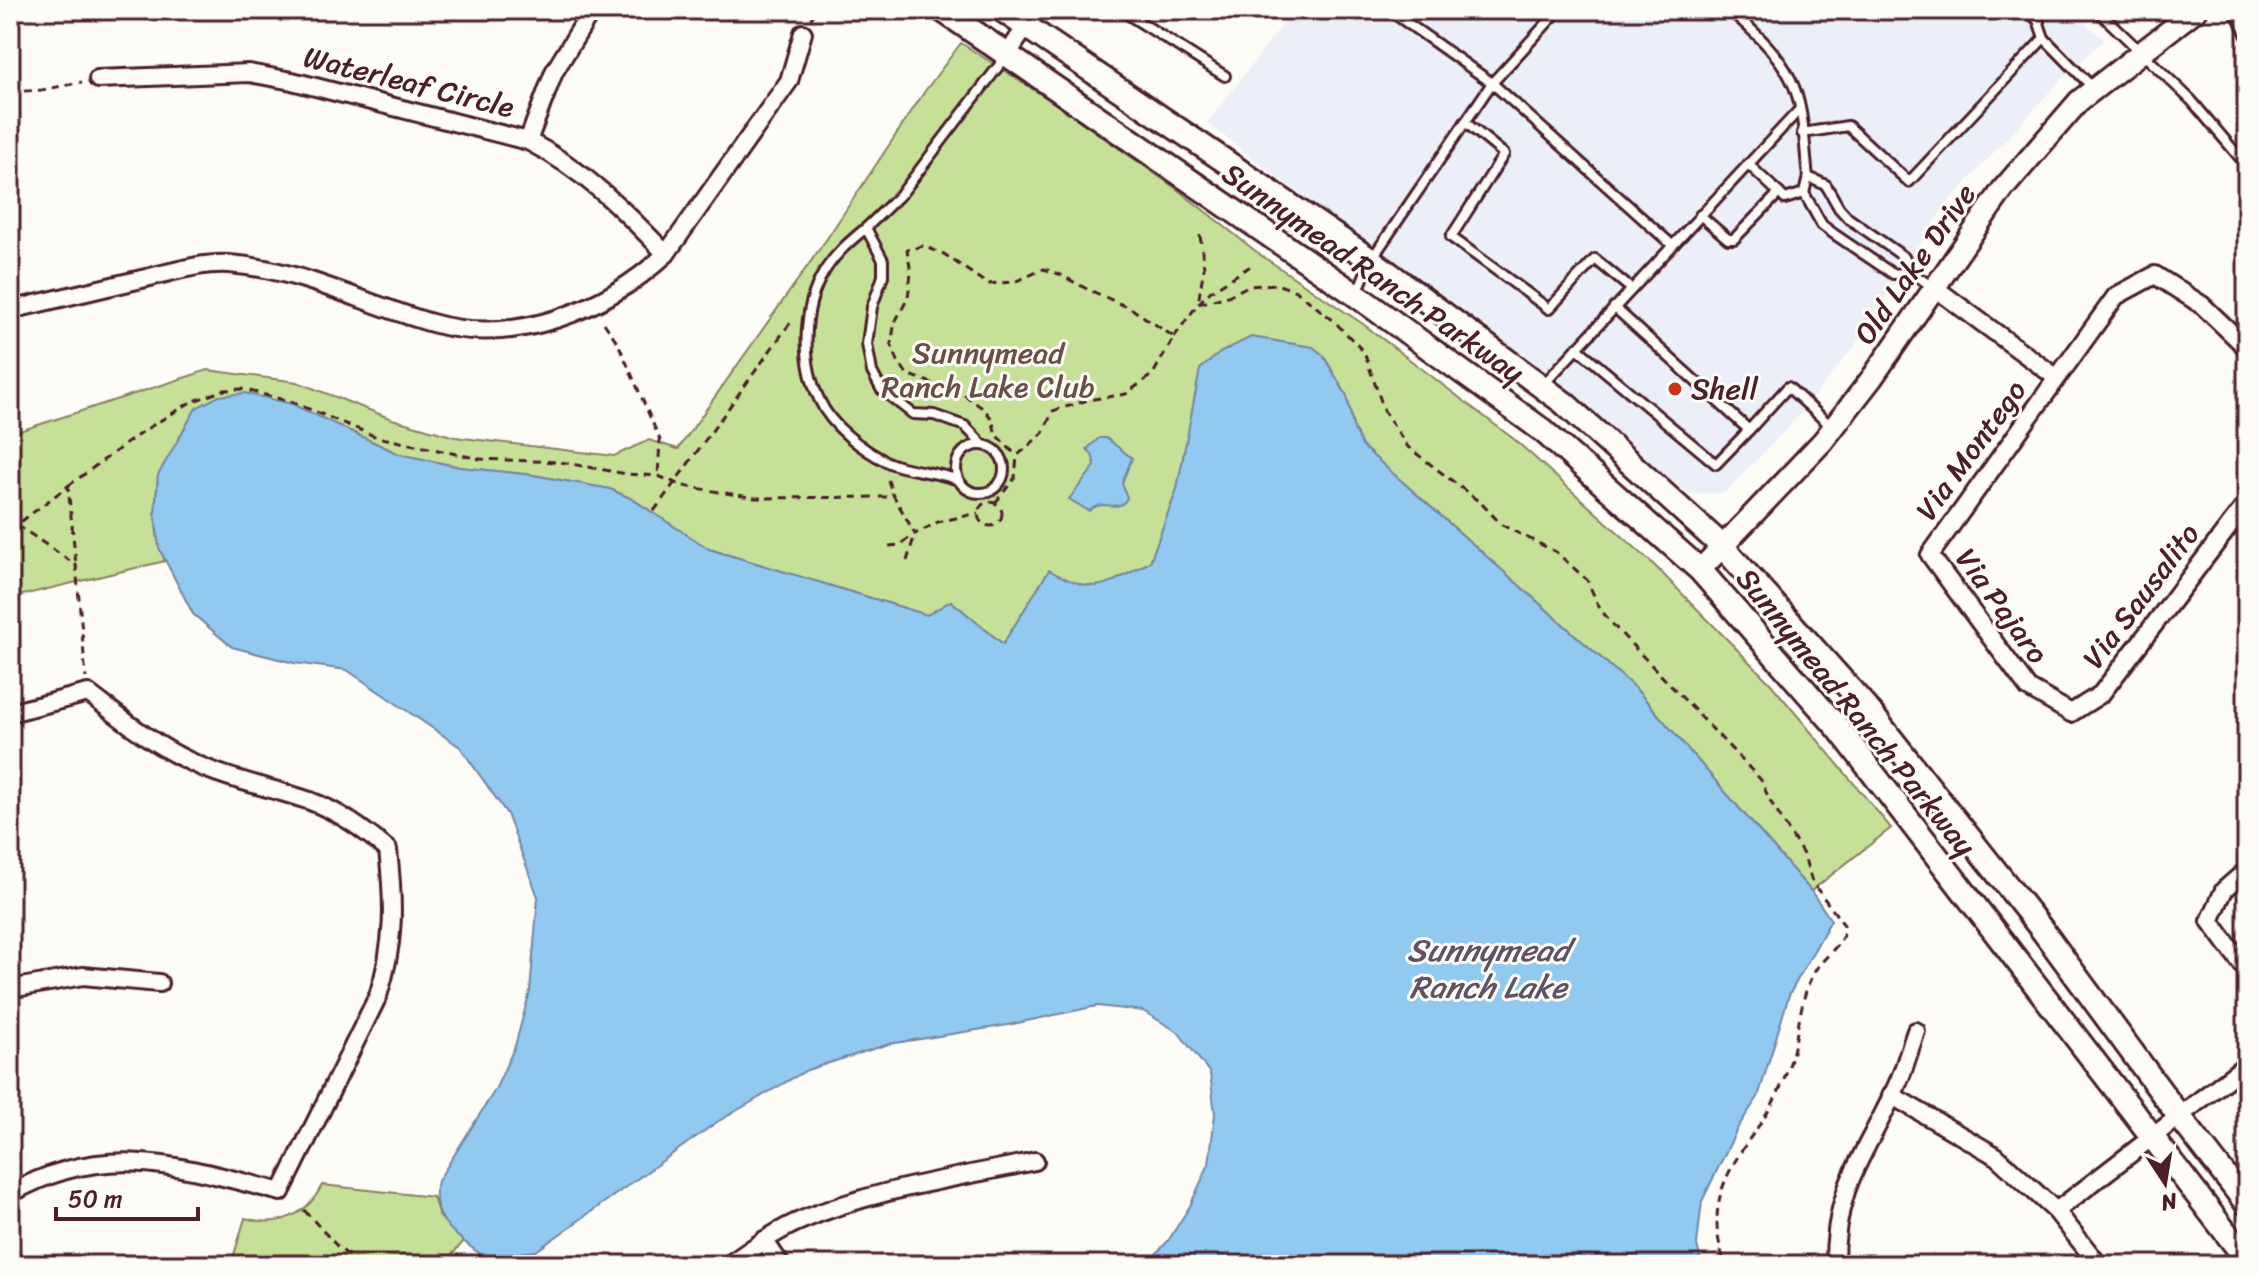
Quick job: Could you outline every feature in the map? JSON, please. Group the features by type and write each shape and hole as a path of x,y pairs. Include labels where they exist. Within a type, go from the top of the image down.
{"main road":[{"name":"Sunnymead Ranch Parkway","path":"942,10 1356,295 1542,430 1700,570 1839,729 2247,1260"},
{"name":"Sunnymead Ranch Parkway","path":"1002,10 1032,18 1371,260 1564,403 1723,547 1876,720 2043,931 2247,1204"}],"street":[{"path":"528,141 554,72 592,10"},
{"name":"Old Lake Drive","path":"1700,570 1833,428 1872,378 2003,189 2079,101 2196,10"},
{"path":"1007,55 1032,18"},
{"path":"10,310 186,269 225,264 294,275 454,329 511,327 577,313 613,295 666,254 789,81 803,33"},
{"name":"Waterleaf Circle","path":"98,79 249,73 292,81 528,141 554,155 603,192 666,254"},
{"name":"Via Montego","path":"1930,555 2116,296 2155,275 2202,305 2247,348"},
{"name":"Via Montego","path":"1935,288 2057,378"},
{"name":"Via Sausalito","path":"2071,713 2101,694 2247,503"},
{"name":"Via Pajaro","path":"1930,555 2028,688 2071,713"},
{"path":"10,713 88,693 143,734 188,761 244,783 311,802 356,823 388,850 394,916 387,968 378,996 281,1192 174,1165 144,1161 86,1165 51,1174 10,1194"},
{"path":"2247,870 2224,890 2210,921 2247,971"},
{"path":"10,989 83,976 159,983"},
{"path":"1835,1265 1836,1227 1850,1176 1891,1095 1916,1031"},
{"path":"2056,1211 2247,1064"},
{"path":"1891,1095 1996,1156 2056,1211 2099,1265"},
{"path":"728,1265 801,1220 883,1194 1035,1161"},
{"path":"764,1240 781,1265"}],"lane":[{"path":"1121,10 1225,76"},
{"path":"1389,10 1492,83 1672,245"},
{"path":"1356,295 1371,260 1492,83 1559,10"},
{"path":"1730,10 1766,43 1792,81 1808,177 1804,193 1822,225 1893,274 1911,272"},
{"path":"2026,10 2038,20 2044,38 2094,89"},
{"path":"2097,10 2191,100 2247,166"},
{"path":"2235,10 2247,36"},
{"path":"1802,133 1848,126 1909,182 2044,38"},
{"path":"958,480 958,459 968,448 991,447 1003,459 1005,467 1001,483 987,493 979,494 970,492 958,480 943,474 889,463 856,442 820,403 811,375 807,319 823,272 837,253 902,193 1007,55"},
{"path":"1542,387 1630,288 1799,110"},
{"path":"1465,122 1504,154 1451,237 1549,309 1595,259 1630,288"},
{"path":"1748,164 1785,199 1804,193"},
{"path":"1808,177 1826,185 1848,218 1904,257 1911,272 1935,288"},
{"path":"1700,215 1728,239 1734,239 1779,193"},
{"path":"866,228 883,260 883,276 872,307 867,344 872,372 881,389 913,414 934,415 965,426 983,445"},
{"path":"1614,307 1749,430"},
{"path":"1577,348 1716,464 1788,387 1833,428"}],"path":[{"path":"10,92 42,90 98,79"},
{"path":"1198,304 1204,267 1200,235"},
{"path":"1017,456 996,435 992,419 984,409 963,394 907,374 898,361 891,344 895,322 908,298 911,273 907,250 923,246 944,254 987,284 1014,282 1044,269 1132,309 1174,337"},
{"path":"995,503 1015,478 1017,456 1043,433 1053,411 1088,400 1126,394 1153,374 1198,304 1211,291 1254,264"},
{"path":"1198,304 1228,296 1248,286 1276,284 1296,291 1333,320 1364,352 1385,413 1408,447 1481,503 1502,525 1556,552 1587,580 1600,609 1615,627 1761,780 1804,856 1812,882 1844,925 1846,933 1843,940 1824,956 1806,988 1796,1041 1774,1101 1727,1175 1718,1203 1717,1223 1725,1265"},
{"path":"654,511 793,319"},
{"path":"604,323 618,343 660,440 658,476"},
{"path":"10,530 145,430 191,402 224,390 242,389 292,402 377,437 480,459 560,462 627,474 658,476 755,498 888,497 892,493"},
{"path":"888,480 915,534 907,561"},
{"path":"68,486 88,693"},
{"path":"889,546 899,545 938,522 978,513 984,503 995,503"},
{"path":"978,513 983,524 995,524 1001,516 995,503"},
{"path":"17,525 76,565"},
{"path":"304,1210 337,1246 360,1265"}],"shaded area":[{"path":"1294,10 2070,10 2104,40 2057,84 1944,207 1854,347 1787,429 1724,493 1689,494 1207,123"}],"green space":[{"name":"Sunnymead Ranch Lake Club","path":"961,43 1056,104 1178,190 1262,256 1363,324 1515,440 1651,562 1771,684 1891,828 1811,891 1636,689 1362,446 1353,427 1347,396 1323,355 1201,369 1177,489 1150,562 1110,582 1090,586 1049,571 1003,644 951,601 927,615 709,549 632,499 610,489 533,475 460,467 399,454 292,404 158,475 157,530 165,561 10,598 10,434 208,370 297,382 392,419 455,437 614,456 649,440 678,449"},
{"path":"322,1185 433,1197 439,1216 464,1241 443,1265 231,1265 245,1218 268,1221 290,1217 308,1205"}],"water":[{"name":"Sunnymead Ranch Lake","path":"1251,337 1313,347 1323,355 1347,396 1353,427 1362,446 1636,689 1811,891 1831,920 1789,995 1758,1097 1738,1127 1702,1201 1697,1245 1702,1265 1146,1265 1168,1241 1190,1206 1209,1164 1215,1114 1210,1073 1178,1032 1143,1011 1097,1006 1008,1025 889,1044 807,1070 717,1122 536,1251 484,1257 455,1233 437,1206 438,1181 495,1090 515,1046 530,991 538,897 507,814 460,747 347,670 294,663 232,647 193,614 159,548 155,512 158,475 196,408 219,396 245,393 292,404 399,454 460,467 533,475 610,489 632,499 709,549 927,615 951,601 1003,644 1049,570 1090,586 1111,582 1150,562 1177,489 1200,369 1221,352"},
{"path":"1099,438 1106,438 1132,458 1122,483 1127,498 1119,505 1100,505 1089,511 1069,499 1095,466 1087,449"}],"place":[{"name":"Shell","path":"1675,389"}]}
